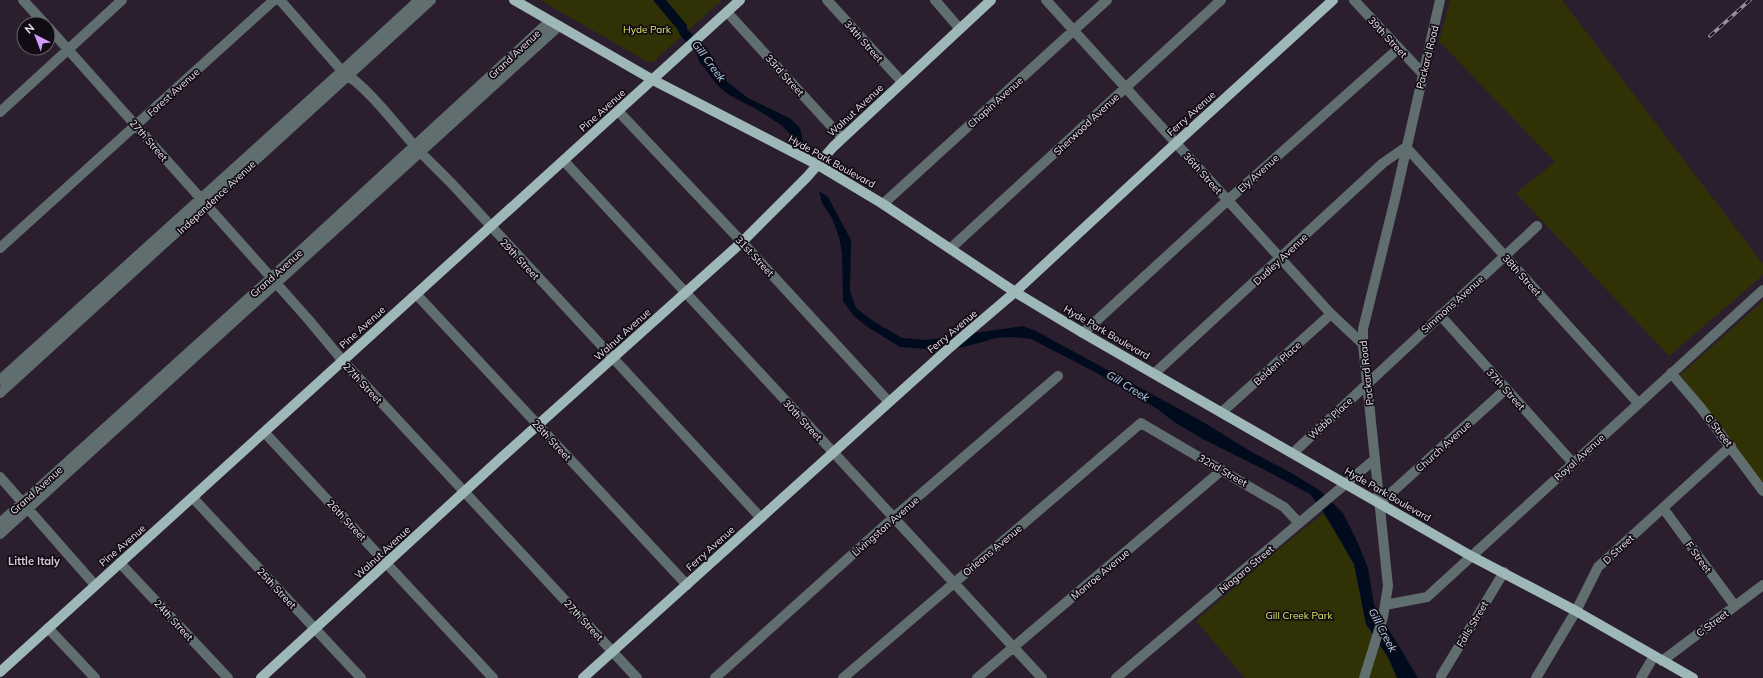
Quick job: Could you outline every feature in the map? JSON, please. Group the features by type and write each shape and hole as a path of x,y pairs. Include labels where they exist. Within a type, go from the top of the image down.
{"main road":[{"name":"Hyde Park Boulevard","path":"514,0 653,80 818,165 883,204 951,248 1014,292 1083,333 1471,556 1576,611 1693,678"},
{"name":"Pine Avenue","path":"0,672 417,295 740,0"},
{"name":"Walnut Avenue","path":"261,678 538,425 742,242 776,209 842,138 992,0"},
{"name":"Ferry Avenue","path":"584,678 833,452 1014,292 1334,0"}],"street":[{"path":"23,0 38,16"},
{"path":"0,112 122,0"},
{"name":"Forest Avenue","path":"0,248 274,0"},
{"name":"29th Street","path":"280,0 345,73 383,110 761,518"},
{"name":"Independence Avenue","path":"345,73 419,0"},
{"name":"Independence Avenue","path":"0,393 204,202 345,73 430,0"},
{"name":"34th Street","path":"827,0 902,82"},
{"path":"935,0 960,29"},
{"name":"36th Street","path":"1046,0 1281,257 1331,314 1363,344"},
{"name":"Chapin Avenue","path":"883,204 1107,0"},
{"name":"Sherwood Avenue","path":"951,248 1221,0"},
{"name":"39th Street","path":"1354,0 1423,74"},
{"name":"Packard Road","path":"1368,667 1383,617 1388,586 1362,329 1440,0"},
{"name":"33rd Street","path":"727,12 842,138"},
{"name":"Grand Avenue","path":"0,523 25,505 418,149 550,21"},
{"path":"418,149 559,26"},
{"name":"27th Street","path":"56,36 343,361 638,678"},
{"name":"Ely Avenue","path":"1083,333 1228,200 1399,48"},
{"name":"31st Street","path":"618,111 742,242 889,402"},
{"name":"38th Street","path":"1406,147 1638,403"},
{"name":"Dudley Avenue","path":"1155,373 1383,163 1406,147"},
{"name":"30th Street","path":"564,161 685,294 1042,678"},
{"name":"Independence Avenue","path":"0,380 204,202"},
{"name":"Simmons Avenue","path":"1367,383 1538,226"},
{"name":"Royal Avenue","path":"1385,605 1427,597 1763,290"},
{"name":"28th Street","path":"417,295 687,585"},
{"name":"Belden Place","path":"1222,412 1331,314"},
{"name":"37th Street","path":"1440,315 1573,463"},
{"name":"G Street","path":"1671,373 1731,446 1763,491"},
{"name":"Livingston Avenue","path":"715,678 893,518 1058,376"},
{"name":"Webb Place","path":"1293,453 1367,383"},
{"name":"Church Avenue","path":"1380,503 1506,389"},
{"name":"32nd Street","path":"1141,423 1284,507 1299,523"},
{"name":"Orleans Avenue","path":"843,678 1141,423"},
{"name":"26th Street","path":"265,433 493,678"},
{"name":"D Street","path":"1536,678 1576,611 1598,568 1731,446"},
{"name":"Niagara Street","path":"1116,678 1375,459"},
{"name":"Monroe Avenue","path":"977,678 1222,470"},
{"path":"0,477 95,585"},
{"name":"25th Street","path":"193,498 361,678"},
{"path":"0,534 25,505"},
{"name":"F Street","path":"1663,508 1735,606"},
{"name":"24th Street","path":"120,563 228,678"},
{"name":"Falls Street","path":"1441,676 1504,572"},
{"name":"C Street","path":"1641,678 1658,658 1735,606 1763,585"},
{"path":"48,628 95,678"},
{"path":"1364,678 1368,667"},
{"path":"1368,667 1373,678"}],"green space":[{"name":"Hyde Park","path":"540,0 722,0 653,62 648,62"},
{"path":"1450,0 1562,0 1763,264 1763,275 1669,356 1516,193 1555,162 1439,41"},
{"path":"1763,301 1763,484 1680,375"},
{"name":"Gill Creek Park","path":"1324,513 1354,564 1366,624 1388,657 1397,678 1245,678 1196,621 1276,551"}],"water":[{"name":"Gill Creek","path":"653,0 666,0 687,25 687,29 703,46 707,48 725,80 748,98 791,119 800,128 804,145 794,138 781,125 756,109 729,95 718,86 699,61 696,52 680,35 678,30"},
{"name":"Gill Creek","path":"819,191 828,197 851,240 850,291 856,308 873,321 902,338 927,340 1023,326 1036,331 1203,422 1255,454 1288,471 1319,490 1343,513 1368,568 1374,605 1418,678 1397,678 1388,657 1366,624 1354,564 1324,513 1310,494 1203,439 1174,422 1159,410 1095,372 1031,339 1011,337 996,338 964,347 927,349 900,347 866,326 853,315 843,301 842,253 839,237 832,218 822,203"}],"railway":[{"path":"1710,36 1750,0"}],"district":[{"name":"Little Italy","path":"34,561"}]}
